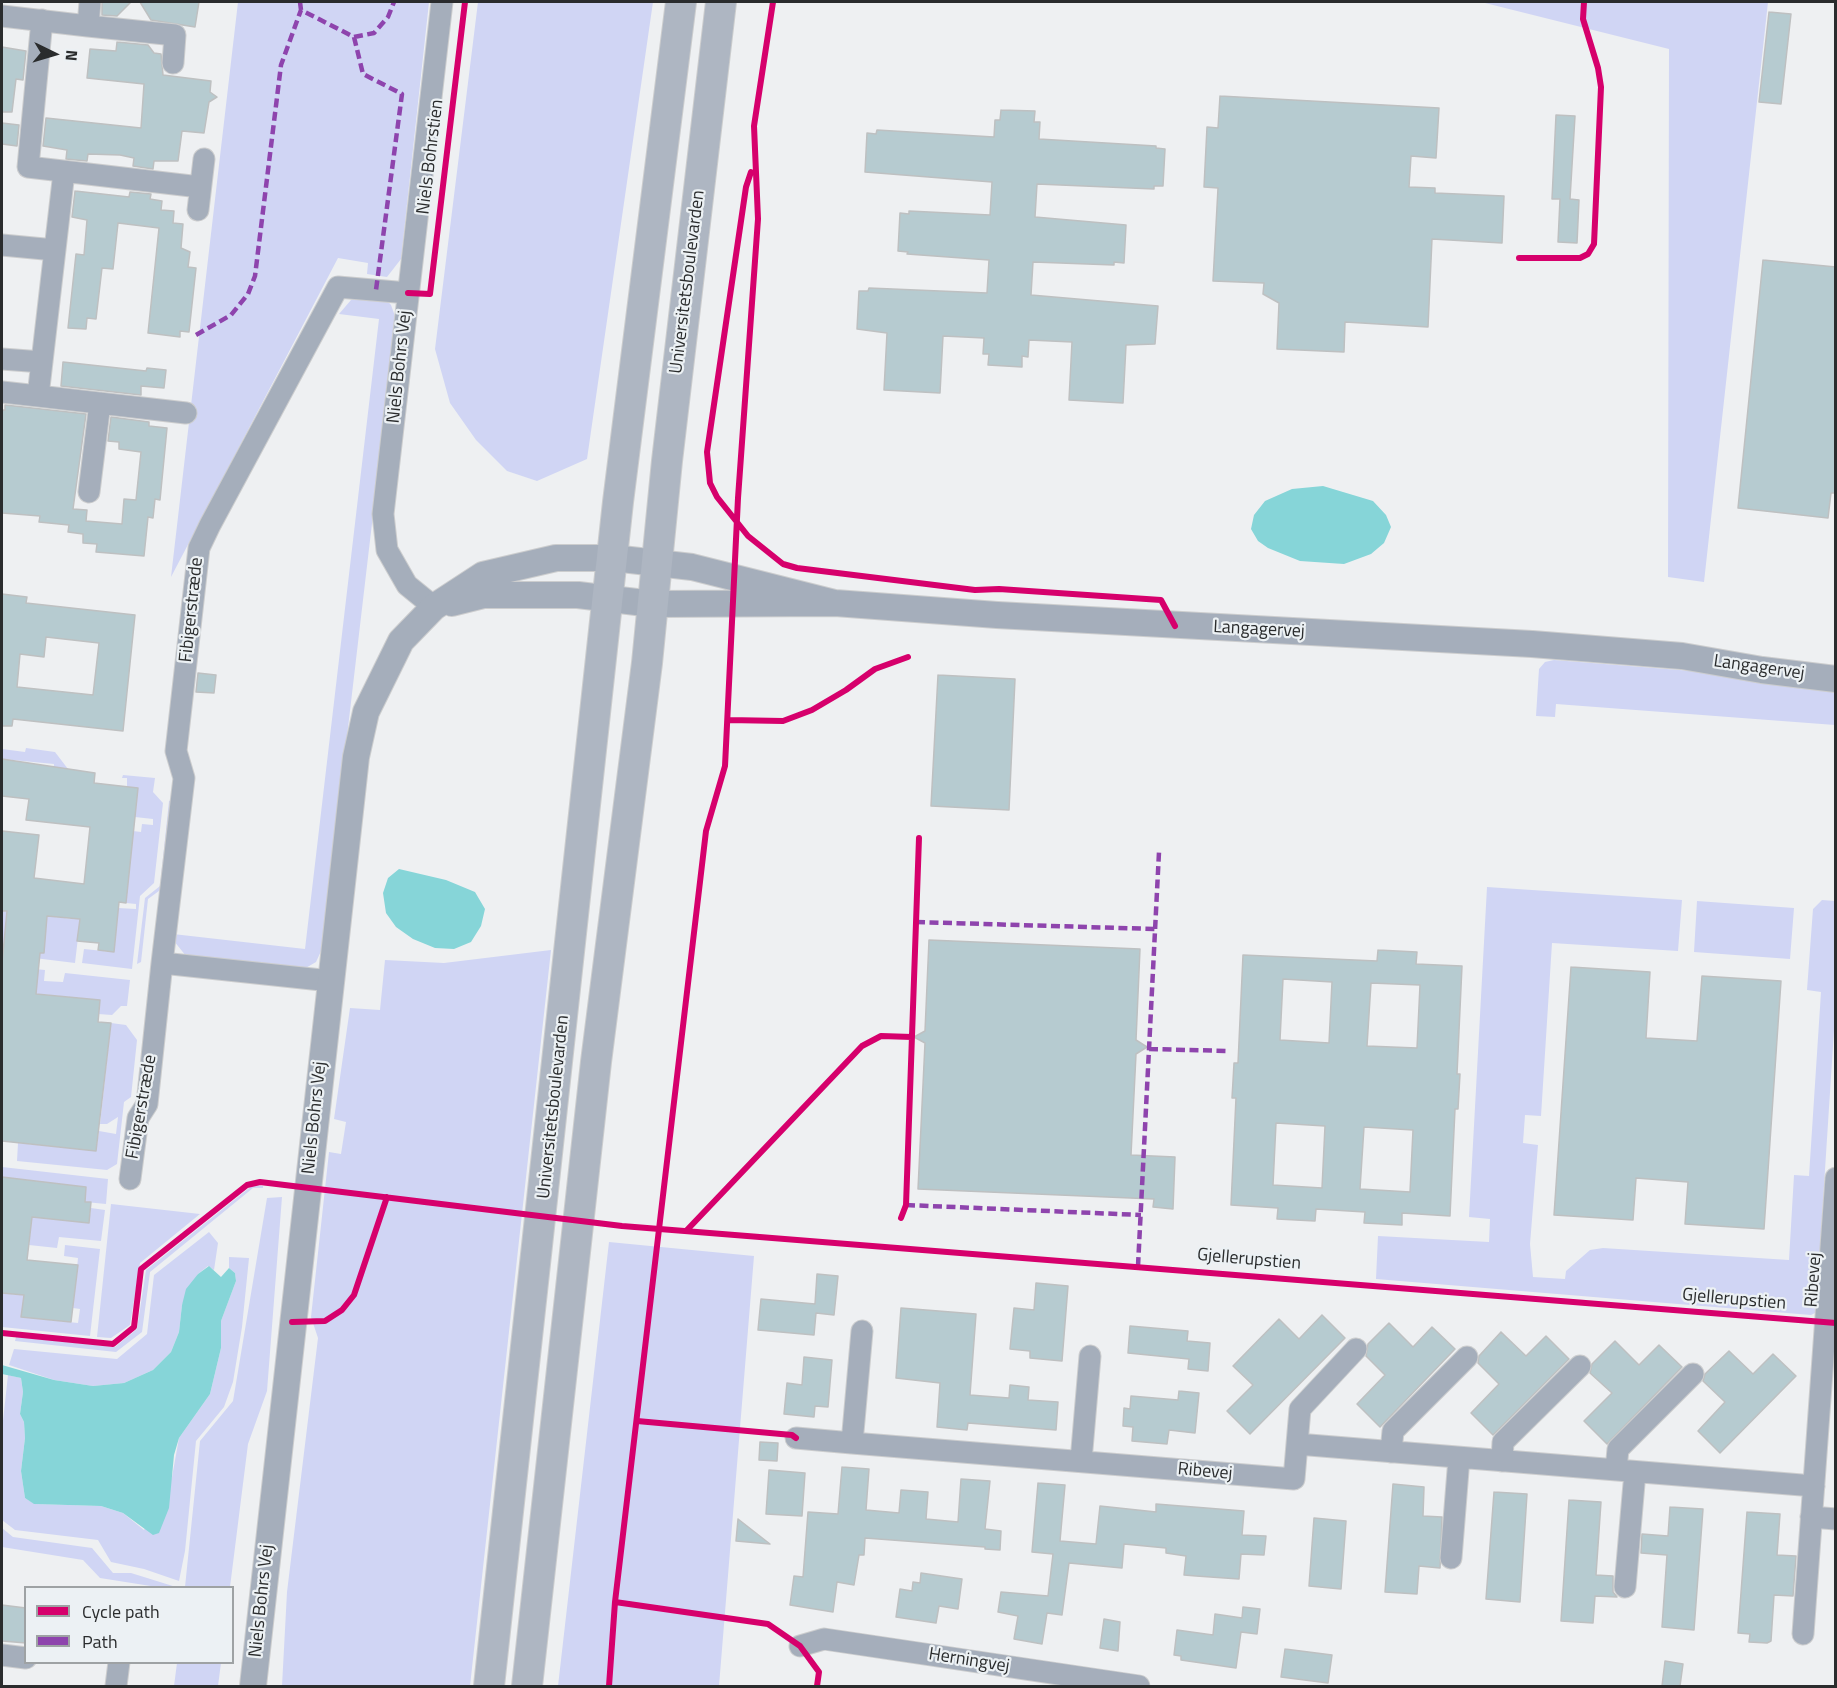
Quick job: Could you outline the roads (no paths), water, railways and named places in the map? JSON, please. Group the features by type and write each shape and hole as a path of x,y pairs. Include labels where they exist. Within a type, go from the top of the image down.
{"main road":[{"path":"631,601 681,2"},
{"name":"Universitetsboulevarden","path":"634,561 721,2"},
{"path":"631,601 634,561"},
{"name":"Universitetsboulevarden","path":"489,1686 631,601"},
{"name":"Universitetsboulevarden","path":"527,1686 596,1062 631,601"}],"street":[{"path":"88,26 90,2"},
{"name":"Niels Bohrs Vej","path":"434,608 407,585 387,550 383,514 442,2"},
{"path":"2,16 175,35 173,63"},
{"path":"42,20 28,166 200,187"},
{"path":"198,210 204,159"},
{"path":"38,396 64,172"},
{"path":"2,245 55,250"},
{"name":"Fibigerstræde","path":"130,1179 138,1118 147,1104 184,778 176,751 199,549 338,287 408,292"},
{"path":"2,358 42,362"},
{"path":"2,392 186,413"},
{"path":"89,492 100,403"},
{"name":"Niels Bohrs Vej","path":"253,1686 356,757 366,712 401,641 434,608 483,575 556,558 634,561"},
{"name":"Langagervej","path":"634,561 692,567 835,603"},
{"path":"434,608 484,595 578,595 631,601"},
{"name":"Langagervej","path":"631,601 835,603 997,615 1532,644 1682,656 1836,679"},
{"name":"Langagervej","path":"1682,656 1764,655 1836,661"},
{"path":"162,963 331,981"},
{"name":"Ribevej","path":"1803,1634 1836,1178"},
{"path":"852,1443 862,1331"},
{"name":"Ribevej","path":"796,1438 1294,1479 1300,1409 1356,1349"},
{"path":"1081,1461 1090,1356"},
{"path":"1391,1452 1393,1431 1467,1357"},
{"path":"1502,1461 1503,1442 1580,1366"},
{"path":"1625,1587 1626,1471 1618,1449 1693,1374"},
{"path":"1297,1444 1814,1486"},
{"path":"1451,1558 1459,1458"},
{"path":"1811,1517 1836,1519"},
{"name":"Herningvej","path":"800,1646 824,1639 1139,1686"},
{"path":"2,1655 24,1658"},
{"path":"116,1686 119,1664"}]}
